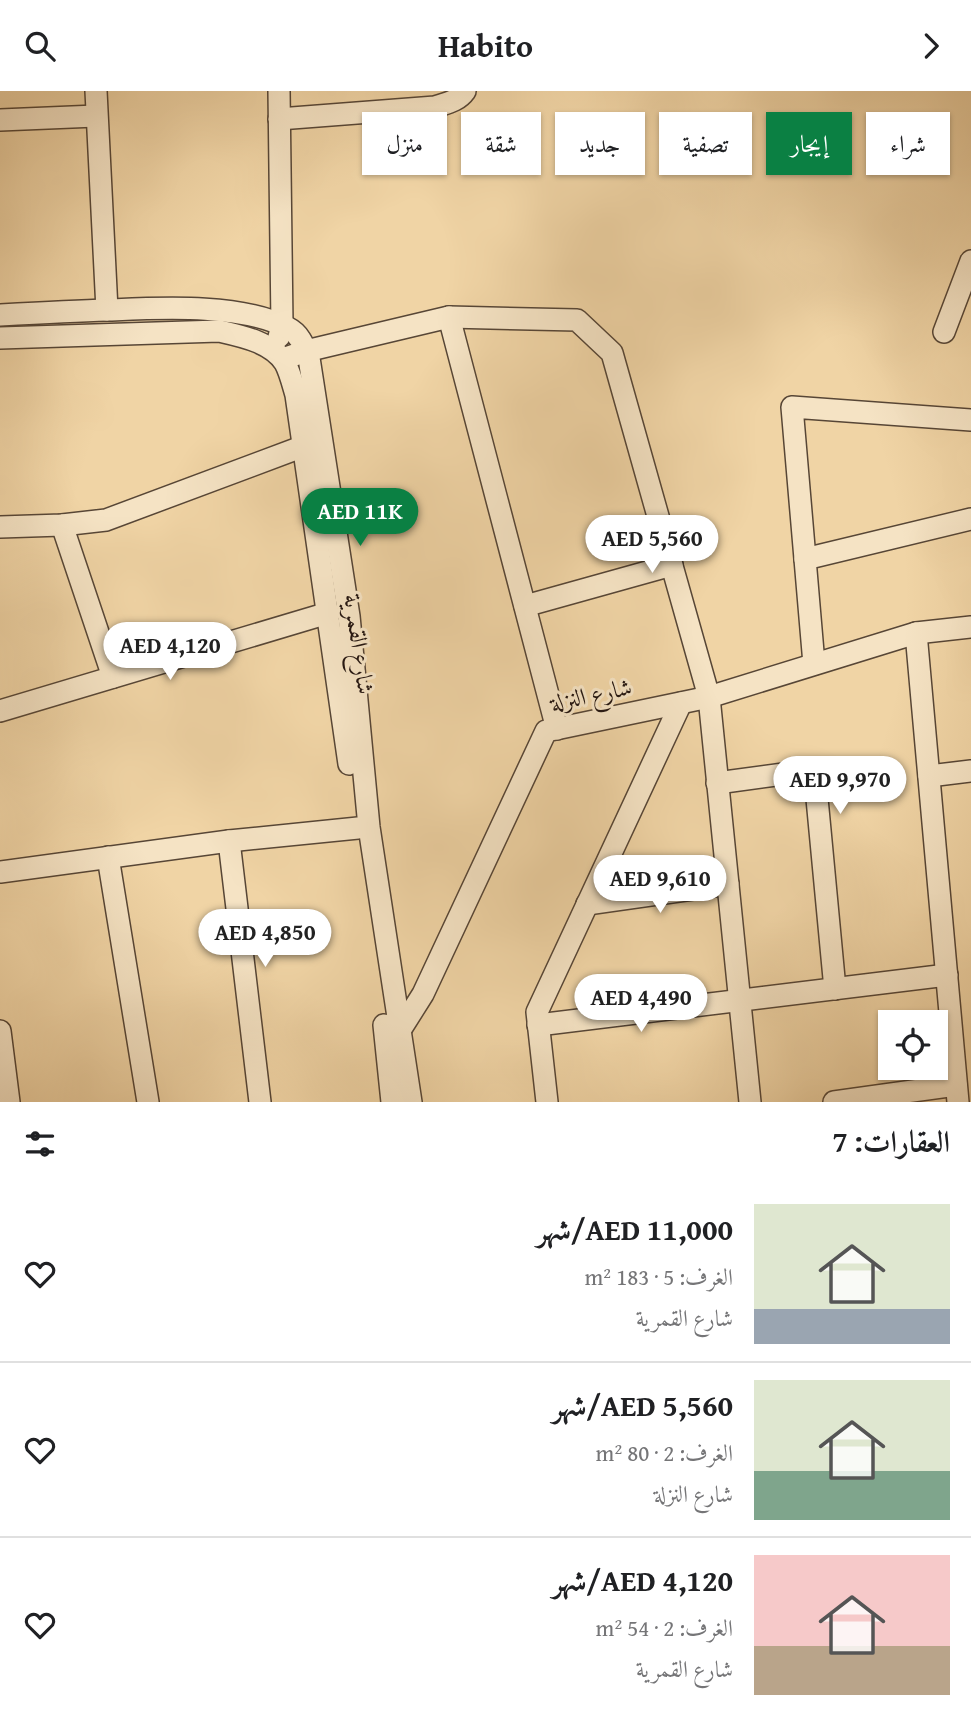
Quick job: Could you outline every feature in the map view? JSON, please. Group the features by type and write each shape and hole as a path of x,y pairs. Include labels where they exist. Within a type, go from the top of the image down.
{"street":[{"path":"96,91 107,310"},
{"path":"279,91 282,325 279,356"},
{"path":"279,119 435,107 451,102 465,91"},
{"path":"0,120 96,116"},
{"path":"944,332 971,261"},
{"path":"0,315 176,308 233,312 268,319 290,329 300,338 309,358 349,615 369,827 411,1102"},
{"path":"449,317 557,729"},
{"path":"0,338 219,331 263,344 279,356 449,317 577,320 612,353 709,697 750,1102"},
{"name":"شارع القمرية","path":"279,356 287,367 296,395 304,446 358,828 392,1102"},
{"path":"814,664 792,407 971,420"},
{"path":"0,527 106,520 304,446"},
{"path":"805,559 971,519"},
{"path":"62,525 113,677"},
{"path":"525,606 672,565"},
{"path":"0,711 328,613"},
{"name":"شارع النزلة","path":"399,1032 423,994 546,731 709,697 916,633 971,627"},
{"path":"834,1102 960,1094 916,633"},
{"path":"547,1102 537,1012 681,703"},
{"path":"929,776 971,771"},
{"path":"718,783 798,772 813,779 835,989"},
{"path":"0,872 229,841 358,828"},
{"path":"229,841 260,1102"},
{"path":"108,857 148,1102"},
{"path":"587,904 728,884"},
{"path":"538,1025 947,975"},
{"path":"0,1031 9,1102"}]}
